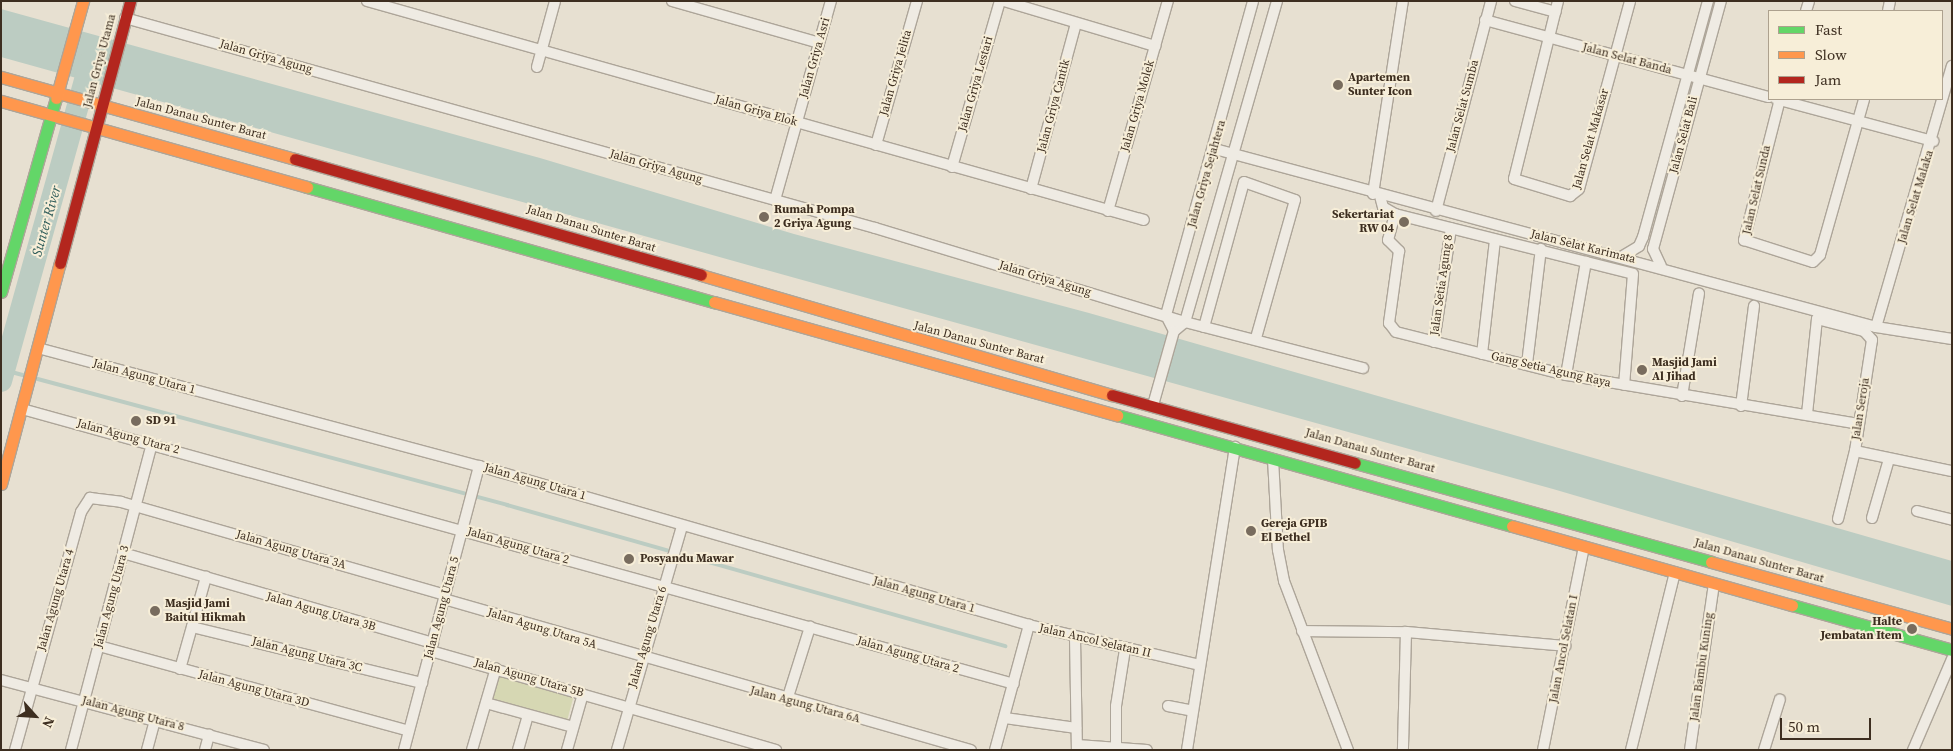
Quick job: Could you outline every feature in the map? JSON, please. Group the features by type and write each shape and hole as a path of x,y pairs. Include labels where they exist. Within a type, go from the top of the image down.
{"main road":[{"path":"1,292 49,115 83,1"},
{"name":"Jalan Griya Utama","path":"1,484 27,393 97,105 107,87 130,1"},
{"name":"Jalan Danau Sunter Barat","path":"1,77 399,187 873,328 1952,629"},
{"path":"1,100 1235,447 1584,548 1952,650"},
{"path":"393,210 399,187"},
{"path":"869,344 873,328"},
{"path":"1492,522 1497,502"}],"street":[{"name":"Jalan Griya Elok","path":"367,1 1144,220"},
{"path":"537,66 555,1"},
{"path":"672,1 820,43"},
{"name":"Jalan Griya Asri","path":"775,200 831,1"},
{"name":"Jalan Griya Jelita","path":"876,145 917,1"},
{"name":"Jalan Griya Lestari","path":"952,167 1000,1"},
{"path":"1004,1 1155,46"},
{"name":"Jalan Griya Molek","path":"1108,211 1168,1"},
{"name":"Jalan Griya Sejahtera","path":"1166,315 1215,149 1253,1"},
{"name":"Jalan Griya Sejahtera","path":"1185,322 1277,1"},
{"path":"1395,214 1383,207 1376,195 1403,1"},
{"name":"Jalan Selat Sumba","path":"1436,211 1491,1"},
{"path":"1515,1 1556,12"},
{"path":"1549,38 1558,1"},
{"path":"1615,55 1630,1"},
{"name":"Jalan Selat Bali","path":"1621,257 1640,246 1708,1"},
{"name":"Jalan Selat Bali","path":"1660,266 1653,249 1721,1"},
{"name":"Jalan Griya Agung","path":"125,18 775,200 1185,322"},
{"name":"Jalan Selat Banda","path":"1485,20 1768,97"},
{"name":"Jalan Griya Cantik","path":"1031,189 1076,22"},
{"name":"Jalan Selat Makasar","path":"1549,38 1514,179 1570,196 1579,188 1615,55"},
{"name":"Jalan Selat Malaka","path":"1876,327 1933,141 1952,66"},
{"name":"Jalan Selat Sunda","path":"1776,100 1744,240 1803,260 1813,262 1820,255 1858,121"},
{"name":"Jalan Selat Banda","path":"1780,100 1933,141"},
{"path":"1858,121 1864,100"},
{"name":"Jalan Selat Karimata","path":"1215,149 1436,211 1660,266 1876,327 1952,339"},
{"path":"1204,327 1244,182 1296,200 1256,338"},
{"name":"Jalan Setia Agung 8","path":"1395,214 1634,274 1624,385"},
{"name":"Gang Setia Agung Raya","path":"1395,214 1388,240 1400,251 1389,323 1396,332 1566,375 1741,406 1807,414 1858,424"},
{"name":"Jalan Setia Agung 8","path":"1434,342 1451,228"},
{"path":"1482,354 1495,240"},
{"path":"1527,364 1540,249"},
{"path":"1566,375 1586,262"},
{"path":"1682,396 1700,293"},
{"path":"1741,406 1754,306"},
{"path":"1166,315 1173,334"},
{"name":"Jalan Seroja","path":"1807,414 1817,319 1864,331 1872,340 1855,451 1952,471"},
{"path":"1153,405 1173,334 1185,322 1256,338 1363,368"},
{"name":"Jalan Agung Utara 1","path":"38,348 479,466 1029,626"},
{"name":"Jalan Agung Utara 2","path":"22,409 1014,684"},
{"name":"Jalan Agung Utara 3","path":"71,750 152,444"},
{"path":"1187,750 1235,447"},
{"path":"1838,519 1855,451"},
{"path":"1274,459 1278,550 1302,631 1348,750"},
{"path":"1872,518 1889,459"},
{"name":"Jalan Agung Utara 5","path":"404,750 479,466"},
{"name":"Jalan Agung Utara 4","path":"15,750 31,688 86,501 94,497 136,506"},
{"name":"Jalan Agung Utara 3A","path":"136,506 445,597"},
{"path":"1917,511 1952,520"},
{"name":"Jalan Agung Utara 6","path":"620,749 626,707 682,526"},
{"name":"Jalan Ancol Selatan I","path":"1544,750 1584,548"},
{"name":"Jalan Agung Utara 3B","path":"123,553 432,647"},
{"path":"1631,750 1675,572"},
{"path":"180,669 206,577"},
{"name":"Jalan Bambu Kuning","path":"1690,750 1714,584"},
{"name":"Jalan Agung Utara 5A","path":"445,597 640,659"},
{"name":"Jalan Ancol Selatan II","path":"995,750 1029,626 1199,665"},
{"name":"Jalan Agung Utara 3C","path":"192,627 422,683"},
{"path":"786,700 810,627"},
{"path":"1302,631 1406,632 1564,646"},
{"path":"1404,750 1406,632"},
{"path":"1075,638 1077,747 1147,750"},
{"name":"Jalan Agung Utara 3D","path":"99,646 409,731"},
{"name":"Jalan Agung Utara 5B","path":"432,647 626,707 776,750"},
{"path":"1116,748 1116,706 1125,649"},
{"name":"Jalan Agung Utara 6A","path":"640,659 971,750"},
{"path":"1913,750 1952,659"},
{"path":"472,750 496,668"},
{"name":"Jalan Agung Utara 8","path":"1,680 259,749"},
{"path":"566,750 583,694"},
{"path":"1764,750 1780,699"},
{"path":"486,703 573,727"},
{"path":"1168,706 1193,711"},
{"path":"518,750 528,715"},
{"path":"1005,718 1076,728"},
{"path":"146,750 155,720"},
{"path":"205,750 209,735"}],"green space":[{"path":"499,674 574,695 567,721 492,700"}],"shaded area":[{"path":"1,9 540,158 794,234 1089,313 1952,561 1952,606 1553,489 1,57"}],"waterway":[{"name":"Sunter River","path":"1,381 90,62"},
{"path":"4,370 27,376"},
{"path":"34,378 507,505 1005,646"}],"traffic: fast":[{"path":"1,292 56,98"},
{"path":"307,187 714,302"},
{"path":"1117,415 1512,526"},
{"path":"1355,463 1711,562"},
{"path":"1792,605 1952,650"}],"traffic: slow":[{"path":"56,98 83,1"},
{"path":"1,77 295,159"},
{"path":"1,101 307,187"},
{"path":"1,484 60,263"},
{"path":"701,275 1112,395"},
{"path":"714,302 1117,415"},
{"path":"1512,526 1792,605"},
{"path":"1711,562 1952,629"}],"traffic: jam":[{"path":"60,263 130,1"},
{"path":"295,159 701,275"},
{"path":"1112,395 1355,463"}],"place":[{"name":"Apartemen Sunter Icon","path":"1338,85"},
{"name":"Rumah Pompa 2 Griya Agung","path":"764,217"},
{"name":"Sekertariat RW 04","path":"1404,222"},
{"name":"Masjid Jami Al Jihad","path":"1642,370"},
{"name":"SD 91","path":"136,421"},
{"name":"Gereja GPIB El Bethel","path":"1251,531"},
{"name":"Posyandu Mawar","path":"629,559"},
{"name":"Masjid Jami Baitul Hikmah","path":"155,611"},
{"name":"Halte Jembatan Item","path":"1912,629"}]}
